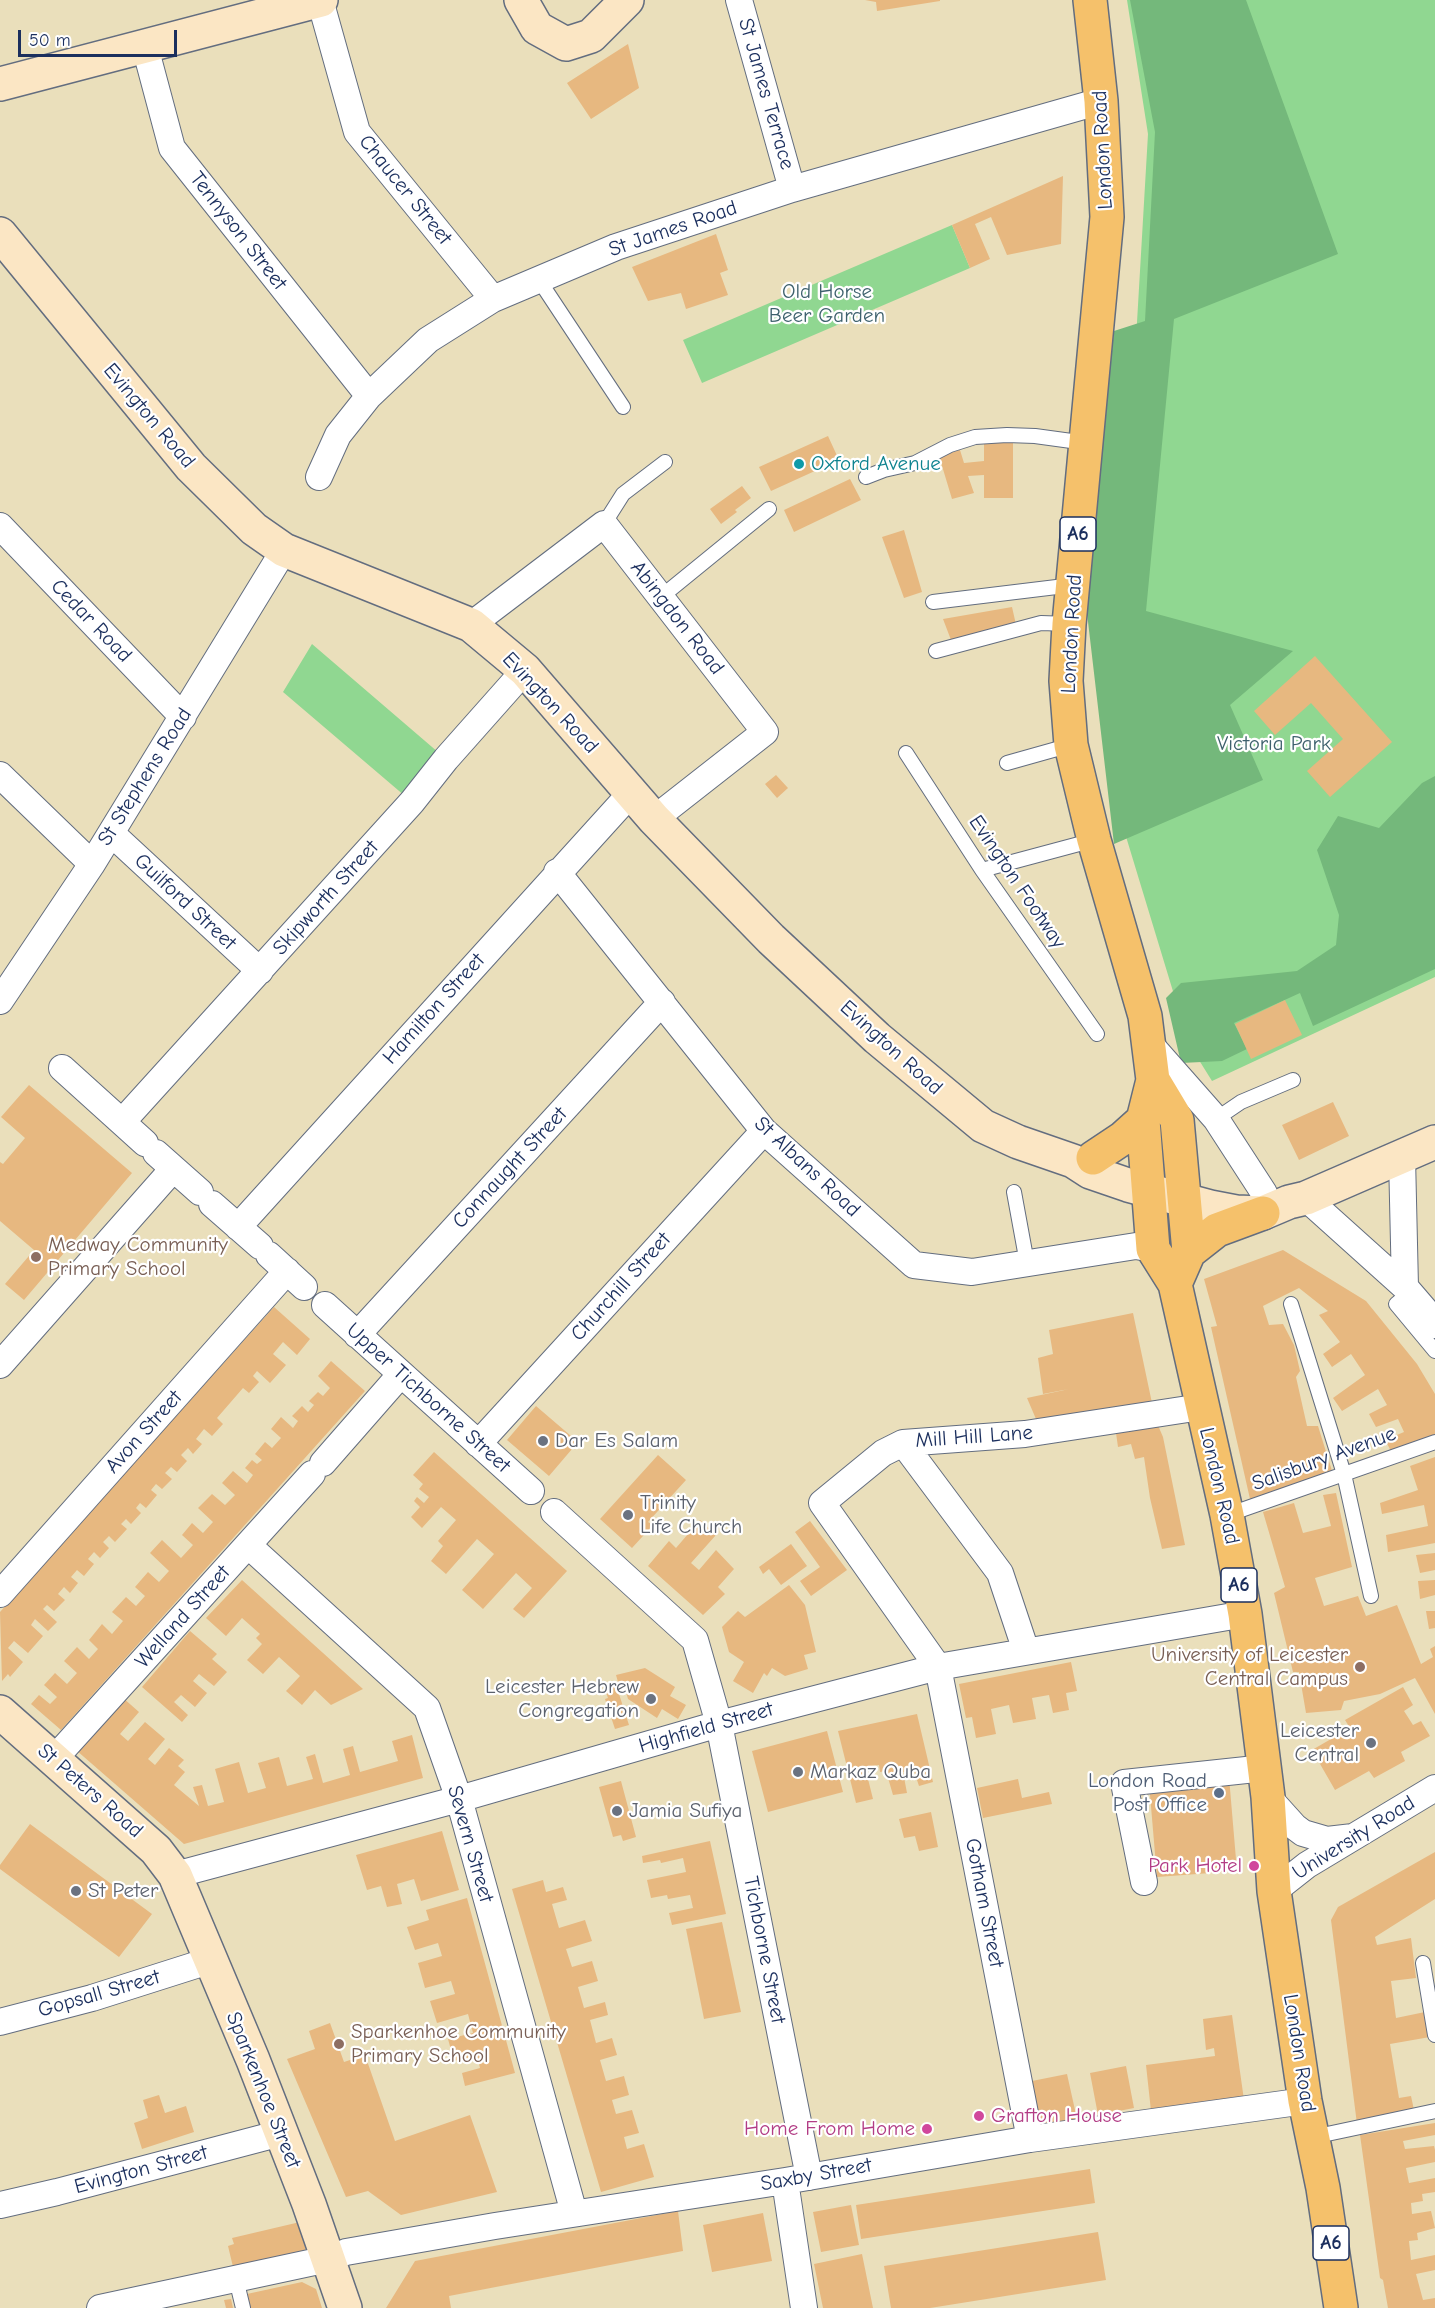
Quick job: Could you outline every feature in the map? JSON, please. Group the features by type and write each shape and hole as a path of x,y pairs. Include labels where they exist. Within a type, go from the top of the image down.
{"main road":[{"name":"London Road","path":"1090,0 1101,101 1107,217 1068,624 1066,681 1071,745 1094,840 1145,1016 1153,1080 1143,1120 1153,1249 1175,1284 1227,1515 1245,1614 1267,1782 1274,1891 1305,2101 1341,2308"},
{"name":"London Road","path":"1153,1080 1177,1120 1189,1252 1175,1284"},
{"path":"1083,1160 1123,1138 1143,1120"},
{"path":"1189,1252 1217,1230 1281,1202"}],"street":[{"path":"0,84 320,0"},
{"name":"Chaucer Street","path":"320,0 357,132 493,299"},
{"path":"521,0 537,28 566,44 591,36 627,0"},
{"name":"St James Terrace","path":"739,0 792,189"},
{"name":"Tennyson Street","path":"145,47 172,147 369,396"},
{"name":"St James Road","path":"319,477 338,435 369,396 428,340 493,299 616,247 792,189 1101,101"},
{"name":"Evington Road","path":"0,234 191,467 254,529 284,550 471,625 525,670 654,819 771,939 877,1038 983,1126 999,1135 1184,1189 1236,1212 1281,1202"},
{"path":"471,625 604,524"},
{"name":"Abingdon Road","path":"604,524 765,732 654,819"},
{"name":"Cedar Road","path":"0,526 183,717"},
{"name":"St Stephens Road","path":"0,1001 92,864 284,550"},
{"name":"Skipworth Street","path":"122,1122 412,802 446,759 525,670"},
{"path":"0,775 92,864"},
{"name":"Hamilton Street","path":"238,1227 557,872 632,792"},
{"name":"Guilford Street","path":"111,833 260,971"},
{"name":"St Albans Road","path":"557,872 764,1131 914,1265 972,1272 1136,1246 1153,1249"},
{"name":"Connaught Street","path":"357,1335 662,1002"},
{"path":"1149,1043 1216,1119 1281,1202 1407,1290 1435,1325"},
{"path":"62,1068 238,1227"},
{"name":"Churchill Street","path":"478,1444 764,1131"},
{"path":"1281,1202 1402,1157 1435,1142"},
{"path":"0,1365 158,1155"},
{"path":"1402,1157 1407,1290"},
{"name":"Avon Street","path":"0,1594 280,1265 238,1227"},
{"name":"Upper Tichborne Street","path":"325,1305 531,1491"},
{"name":"Welland Street","path":"54,1760 401,1374"},
{"name":"Mill Hill Lane","path":"938,1667 822,1503 883,1453 903,1443 1025,1434 1201,1407"},
{"path":"903,1443 1000,1573 1026,1652"},
{"path":"554,1512 695,1640 719,1724"},
{"name":"Severn Street","path":"249,1545 427,1708 459,1799 574,2213"},
{"name":"Highfield Street","path":"175,1875 459,1799 719,1724 938,1667 1245,1614"},
{"name":"Gotham Street","path":"938,1667 1030,2139"},
{"name":"St Peters Road","path":"0,1712 156,1850 175,1875"},
{"name":"Tichborne Street","path":"719,1724 797,2179 796,2248 804,2308"},
{"path":"1144,1882 1124,1782 1267,1782 1295,1827 1303,1833 1326,1840 1354,1837"},
{"name":"University Road","path":"1274,1891 1307,1865 1435,1788"},
{"name":"Sparkenhoe Street","path":"175,1875 281,2133 345,2308"},
{"name":"Gopsall Street","path":"4,2016 92,1998 199,1964"},
{"name":"Saxby Street","path":"100,2308 328,2259 346,2253 574,2213 797,2179 1030,2139 1305,2101"},
{"name":"Evington Street","path":"0,2205 57,2193 281,2133"}],"lane":[{"path":"538,280 623,407"},
{"path":"866,477 915,463 950,445 975,437 1035,436 1086,443"},
{"path":"604,524 622,494 665,462"},
{"path":"661,597 769,509"},
{"path":"933,602 1073,585"},
{"path":"936,651 1041,623 1068,624"},
{"path":"1007,763 1071,745"},
{"name":"Evington Footway","path":"906,753 982,870 1097,1034"},
{"path":"982,870 1094,840"},
{"path":"1216,1119 1241,1102 1293,1080"},
{"path":"1014,1192 1027,1263"},
{"path":"1407,1290 1396,1304 1435,1351"},
{"path":"1291,1304 1344,1474 1371,1596"},
{"name":"Salisbury Avenue","path":"1227,1515 1435,1443"},
{"path":"1423,1963 1435,2035"},
{"path":"1313,2138 1435,2111"},
{"path":"236,2279 243,2308"}],"green space":[{"name":"Victoria Park","path":"1127,0 1435,0 1435,977 1212,1081 1189,1044 1124,830 1111,767 1148,134"},
{"path":"1130,0 1246,0 1338,254 1174,319 1146,611 1293,651 1230,705 1263,780 1114,844 1085,596 1114,331 1145,321 1155,132"},
{"name":"Old Horse Beer Garden","path":"952,225 970,268 702,383 683,340"},
{"path":"312,644 446,759 412,802 283,692"},
{"path":"1435,776 1435,969 1313,1026 1300,993 1234,1023 1247,1049 1222,1061 1181,1063 1166,998 1181,983 1297,971 1336,945 1339,915 1317,850 1338,816 1379,828 1422,783"}],"building":[{"path":"865,0 940,1 877,11 876,2"},
{"path":"628,44 639,88 591,119 567,83"},
{"path":"1063,176 1061,244 1007,255 991,217 975,224 990,259 970,268 952,225"},
{"path":"716,234 728,270 720,273 728,295 686,309 681,293 648,301 632,267"},
{"name":"Oxford Avenue","path":"828,436 839,460 771,491 759,467"},
{"path":"984,438 1013,438 1013,498 984,498 984,475 968,476 974,493 952,499 939,456 960,450 964,463 984,461"},
{"name":"Oxford Avenue","path":"850,479 861,500 794,532 784,510"},
{"path":"742,486 751,498 721,524 710,509"},
{"path":"904,530 922,592 904,598 882,537"},
{"path":"1012,607 1017,629 951,640 943,619"},
{"path":"1315,656 1392,742 1330,797 1307,771 1343,739 1311,703 1275,735 1254,711"},
{"path":"776,775 788,788 777,798 765,784"},
{"path":"1285,1000 1302,1035 1251,1059 1235,1024"},
{"name":"Medway Community Primary School","path":"29,1085 132,1173 24,1300 5,1284 34,1250 0,1221 0,1162 3,1164 25,1138 1,1117"},
{"path":"1333,1102 1349,1136 1299,1160 1282,1125"},
{"path":"1283,1250 1366,1301 1417,1364 1435,1394 1435,1437 1391,1451 1385,1440 1404,1432 1398,1419 1376,1427 1369,1414 1387,1405 1378,1389 1342,1411 1333,1398 1365,1375 1351,1354 1332,1367 1323,1354 1340,1342 1319,1315 1328,1311 1299,1288 1263,1306 1269,1325 1283,1324 1294,1345 1300,1371 1296,1377 1307,1426 1318,1426 1333,1474 1250,1499 1211,1327 1217,1326 1204,1279"},
{"path":"274,1307 310,1339 297,1355 283,1342 273,1354 286,1365 270,1383 257,1371 253,1376 259,1382 249,1393 243,1388 217,1418 223,1424 212,1436 204,1429 196,1439 202,1444 193,1454 188,1448 181,1455 187,1461 177,1472 171,1467 165,1473 172,1479 162,1489 156,1484 151,1490 157,1495 146,1508 140,1503 136,1508 141,1513 131,1524 126,1519 121,1524 127,1529 115,1542 109,1536 103,1542 109,1548 100,1558 94,1552 88,1559 94,1564 84,1576 77,1570 71,1577 78,1583 70,1593 64,1587 58,1594 65,1600 54,1611 47,1605 43,1609 57,1622 48,1631 35,1619 31,1625 43,1636 28,1653 14,1641 8,1648 23,1662 10,1677 8,1674 2,1681 0,1612"},
{"path":"1133,1313 1152,1403 1039,1426 1027,1398 1069,1389 1043,1394 1038,1358 1053,1354 1049,1330"},
{"path":"331,1361 365,1391 61,1730 31,1704 39,1695 50,1704 57,1697 44,1685 55,1673 67,1684 77,1673 64,1661 77,1647 89,1659 98,1649 89,1640 102,1624 112,1634 123,1621 112,1612 126,1597 136,1606 145,1596 135,1587 148,1572 159,1582 169,1571 150,1553 162,1540 181,1558 193,1545 182,1535 192,1523 203,1533 213,1522 198,1508 212,1494 225,1505 235,1495 222,1483 233,1471 247,1483 253,1475 245,1468 252,1460 257,1464 262,1460 255,1454 265,1442 272,1448 281,1438 271,1429 281,1417 293,1428 298,1421 292,1416 302,1406 308,1412 314,1405 309,1401 318,1392 323,1396 330,1388 318,1376"},
{"name":"Dar Es Salam","path":"536,1406 578,1442 549,1476 507,1440"},
{"path":"1157,1423 1163,1437 1185,1545 1162,1549 1150,1498 1144,1457 1135,1459 1131,1444 1118,1447 1116,1433"},
{"path":"434,1452 567,1571 524,1618 513,1609 532,1588 516,1573 483,1609 462,1590 494,1554 477,1539 446,1574 431,1561 443,1546 438,1541 456,1520 441,1507 422,1528 411,1517 420,1507 414,1501 417,1497 424,1503 429,1497 419,1489 423,1484 413,1475"},
{"path":"658,1455 686,1480 648,1522 653,1525 632,1548 600,1519"},
{"path":"1435,1457 1435,1543 1388,1552 1386,1535 1428,1526 1424,1505 1382,1514 1380,1503 1418,1490 1410,1466"},
{"path":"1336,1493 1352,1567 1315,1578 1324,1606 1358,1596 1366,1616 1397,1605 1421,1664 1433,1657 1430,1649 1435,1646 1435,1714 1415,1678 1380,1694 1344,1701 1341,1710 1306,1713 1299,1672 1293,1672 1274,1593 1285,1587 1263,1512 1294,1503 1303,1533 1331,1526 1323,1495"},
{"path":"700,1520 716,1535 691,1563 699,1570 716,1550 734,1569 718,1587 725,1594 703,1615 648,1566 669,1541 676,1548"},
{"path":"810,1521 847,1570 811,1596 800,1581 820,1567 795,1532"},
{"path":"791,1544 807,1566 781,1585 769,1569 763,1574 759,1567"},
{"path":"1435,1553 1435,1570 1420,1573 1416,1555"},
{"path":"242,1580 363,1689 331,1705 315,1690 302,1705 286,1691 300,1676 279,1657 263,1674 247,1660 262,1644 256,1638 260,1634 242,1618 226,1636 206,1618"},
{"path":"1435,1580 1435,1595 1420,1599 1418,1581"},
{"path":"789,1585 805,1605 816,1652 804,1655 808,1669 785,1676 772,1668 767,1676 764,1673 753,1693 733,1681 744,1662 729,1652 722,1627 738,1611 745,1617"},
{"path":"1426,1611 1435,1611 1435,1628 1429,1629"},
{"path":"190,1631 217,1654 212,1659 227,1672 214,1686 199,1674 193,1681 207,1693 195,1707 181,1695 174,1702 188,1715 182,1722 142,1687"},
{"path":"1071,1662 1077,1691 1066,1693 1069,1710 1053,1713 1049,1695 1032,1698 1036,1719 1013,1723 1009,1705 991,1709 996,1734 976,1738 972,1717 966,1718 959,1684"},
{"name":"Leicester Hebrew Congregation","path":"645,1668 675,1687 670,1696 686,1705 678,1719 662,1709 657,1718 628,1699 626,1692 619,1694 629,1725 615,1729 605,1699 608,1698 604,1686 618,1682 616,1675"},
{"name":"Leicester Central","path":"1403,1687 1413,1705 1404,1711 1413,1725 1421,1721 1430,1736 1401,1752 1405,1761 1374,1778 1369,1771 1335,1790 1312,1750 1350,1728 1345,1720"},
{"path":"122,1697 139,1712 120,1734 128,1741 145,1722 165,1739 148,1759 155,1765 169,1748 184,1760 178,1766 185,1772 174,1785 199,1806 193,1787 202,1785 208,1806 224,1802 215,1769 239,1762 248,1793 266,1788 258,1763 279,1757 287,1786 313,1779 306,1757 315,1754 323,1783 350,1775 343,1749 353,1746 360,1772 398,1761 392,1741 412,1735 423,1778 184,1844 76,1750"},
{"path":"917,1714 933,1782 919,1786 914,1771 903,1772 907,1793 893,1795 886,1771 880,1772 879,1765 865,1767 873,1799 856,1803 838,1731"},
{"name":"Markaz Quba","path":"827,1731 843,1792 768,1812 752,1751"},
{"path":"1229,1777 1237,1871 1157,1877 1149,1783"},
{"path":"1018,1779 1022,1798 1049,1792 1052,1804 983,1818 977,1788"},
{"name":"Jamia Sufiya","path":"621,1781 636,1837 623,1841 621,1835 613,1837 599,1787"},
{"path":"931,1812 938,1847 919,1851 915,1836 904,1838 899,1819"},
{"name":"St Peter","path":"30,1824 152,1914 119,1957 0,1869 0,1865"},
{"path":"442,1831 459,1890 421,1901 414,1879 397,1884 402,1904 387,1907 381,1886 367,1890 356,1855"},
{"path":"710,1841 726,1914 672,1925 669,1913 693,1908 690,1895 668,1899 667,1895 651,1898 647,1880 686,1872 683,1858 661,1863 660,1860 643,1863 642,1856"},
{"path":"1435,1852 1435,1899 1375,1937 1377,1945 1411,1938 1416,1978 1391,1981 1396,2018 1425,2012 1430,2037 1390,2044 1399,2098 1411,2096 1414,2110 1357,2124 1331,1920 1338,1907"},
{"path":"543,1880 546,1892 563,1887 567,1900 552,1904 559,1928 585,1920 592,1941 566,1949 572,1967 592,1961 598,1981 578,1987 584,2008 605,2002 608,2015 590,2020 596,2043 612,2038 617,2055 600,2060 606,2081 624,2076 629,2095 612,2100 616,2114 632,2110 639,2133 624,2137 627,2149 644,2144 654,2177 601,2192 512,1889"},
{"path":"467,1898 515,2073 465,2086 462,2073 480,2068 477,2056 454,2061 448,2039 473,2033 468,2014 437,2023 430,2001 455,1994 451,1981 425,1988 418,1963 442,1956 438,1943 415,1950 407,1927 429,1920 426,1910"},
{"path":"722,1922 741,2012 704,2019 686,1929"},
{"path":"1232,2015 1244,2100 1151,2111 1146,2065 1215,2056 1214,2048 1206,2050 1203,2019"},
{"path":"330,2023 344,2062 365,2055 395,2141 470,2115 497,2192 401,2215 368,2191 346,2197 287,2059 315,2049 309,2031"},
{"path":"1126,2066 1134,2108 1098,2115 1090,2073"},
{"path":"1067,2074 1077,2119 1041,2126 1032,2081"},
{"path":"159,2095 165,2113 186,2106 194,2132 142,2149 134,2123 148,2118 143,2100"},
{"path":"1435,2123 1435,2135 1403,2141 1405,2149 1434,2146 1435,2150 1435,2162 1406,2168 1409,2183 1435,2178 1435,2192 1422,2194 1423,2201 1411,2203 1412,2214 1431,2211 1435,2228 1417,2233 1418,2240 1409,2241 1411,2260 1435,2255 1435,2270 1416,2274 1423,2300 1435,2298 1435,2308 1388,2308 1383,2280 1380,2278 1360,2135"},
{"path":"1090,2169 1095,2203 861,2239 856,2205"},
{"path":"851,2205 859,2245 821,2252 813,2212"},
{"path":"678,2211 683,2251 449,2296 451,2308 386,2308 415,2261"},
{"path":"763,2213 772,2261 712,2272 703,2225"},
{"path":"300,2222 308,2244 303,2253 234,2271 228,2246 234,2244 232,2238"},
{"path":"1098,2232 1106,2280 930,2308 891,2308 884,2266"},
{"path":"862,2254 873,2308 823,2308 814,2264"},
{"path":"302,2282 316,2289 322,2308 250,2308 247,2294"},
{"path":"231,2299 233,2308 226,2308 224,2300"}],"place":[{"name":"Oxford Avenue","path":"799,464"},
{"name":"Medway Community Primary School","path":"36,1257"},
{"name":"Dar Es Salam","path":"543,1441"},
{"name":"Trinity Life Church","path":"628,1515"},
{"name":"University of Leicester Central Campus","path":"1360,1667"},
{"name":"Leicester Hebrew Congregation","path":"651,1699"},
{"name":"Leicester Central","path":"1371,1743"},
{"name":"Markaz Quba","path":"798,1772"},
{"name":"London Road Post Office","path":"1219,1793"},
{"name":"Jamia Sufiya","path":"617,1811"},
{"name":"Park Hotel","path":"1254,1866"},
{"name":"St Peter","path":"76,1891"},
{"name":"Sparkenhoe Community Primary School","path":"339,2044"},
{"name":"Grafton House","path":"979,2116"},
{"name":"Home From Home","path":"927,2129"}]}
